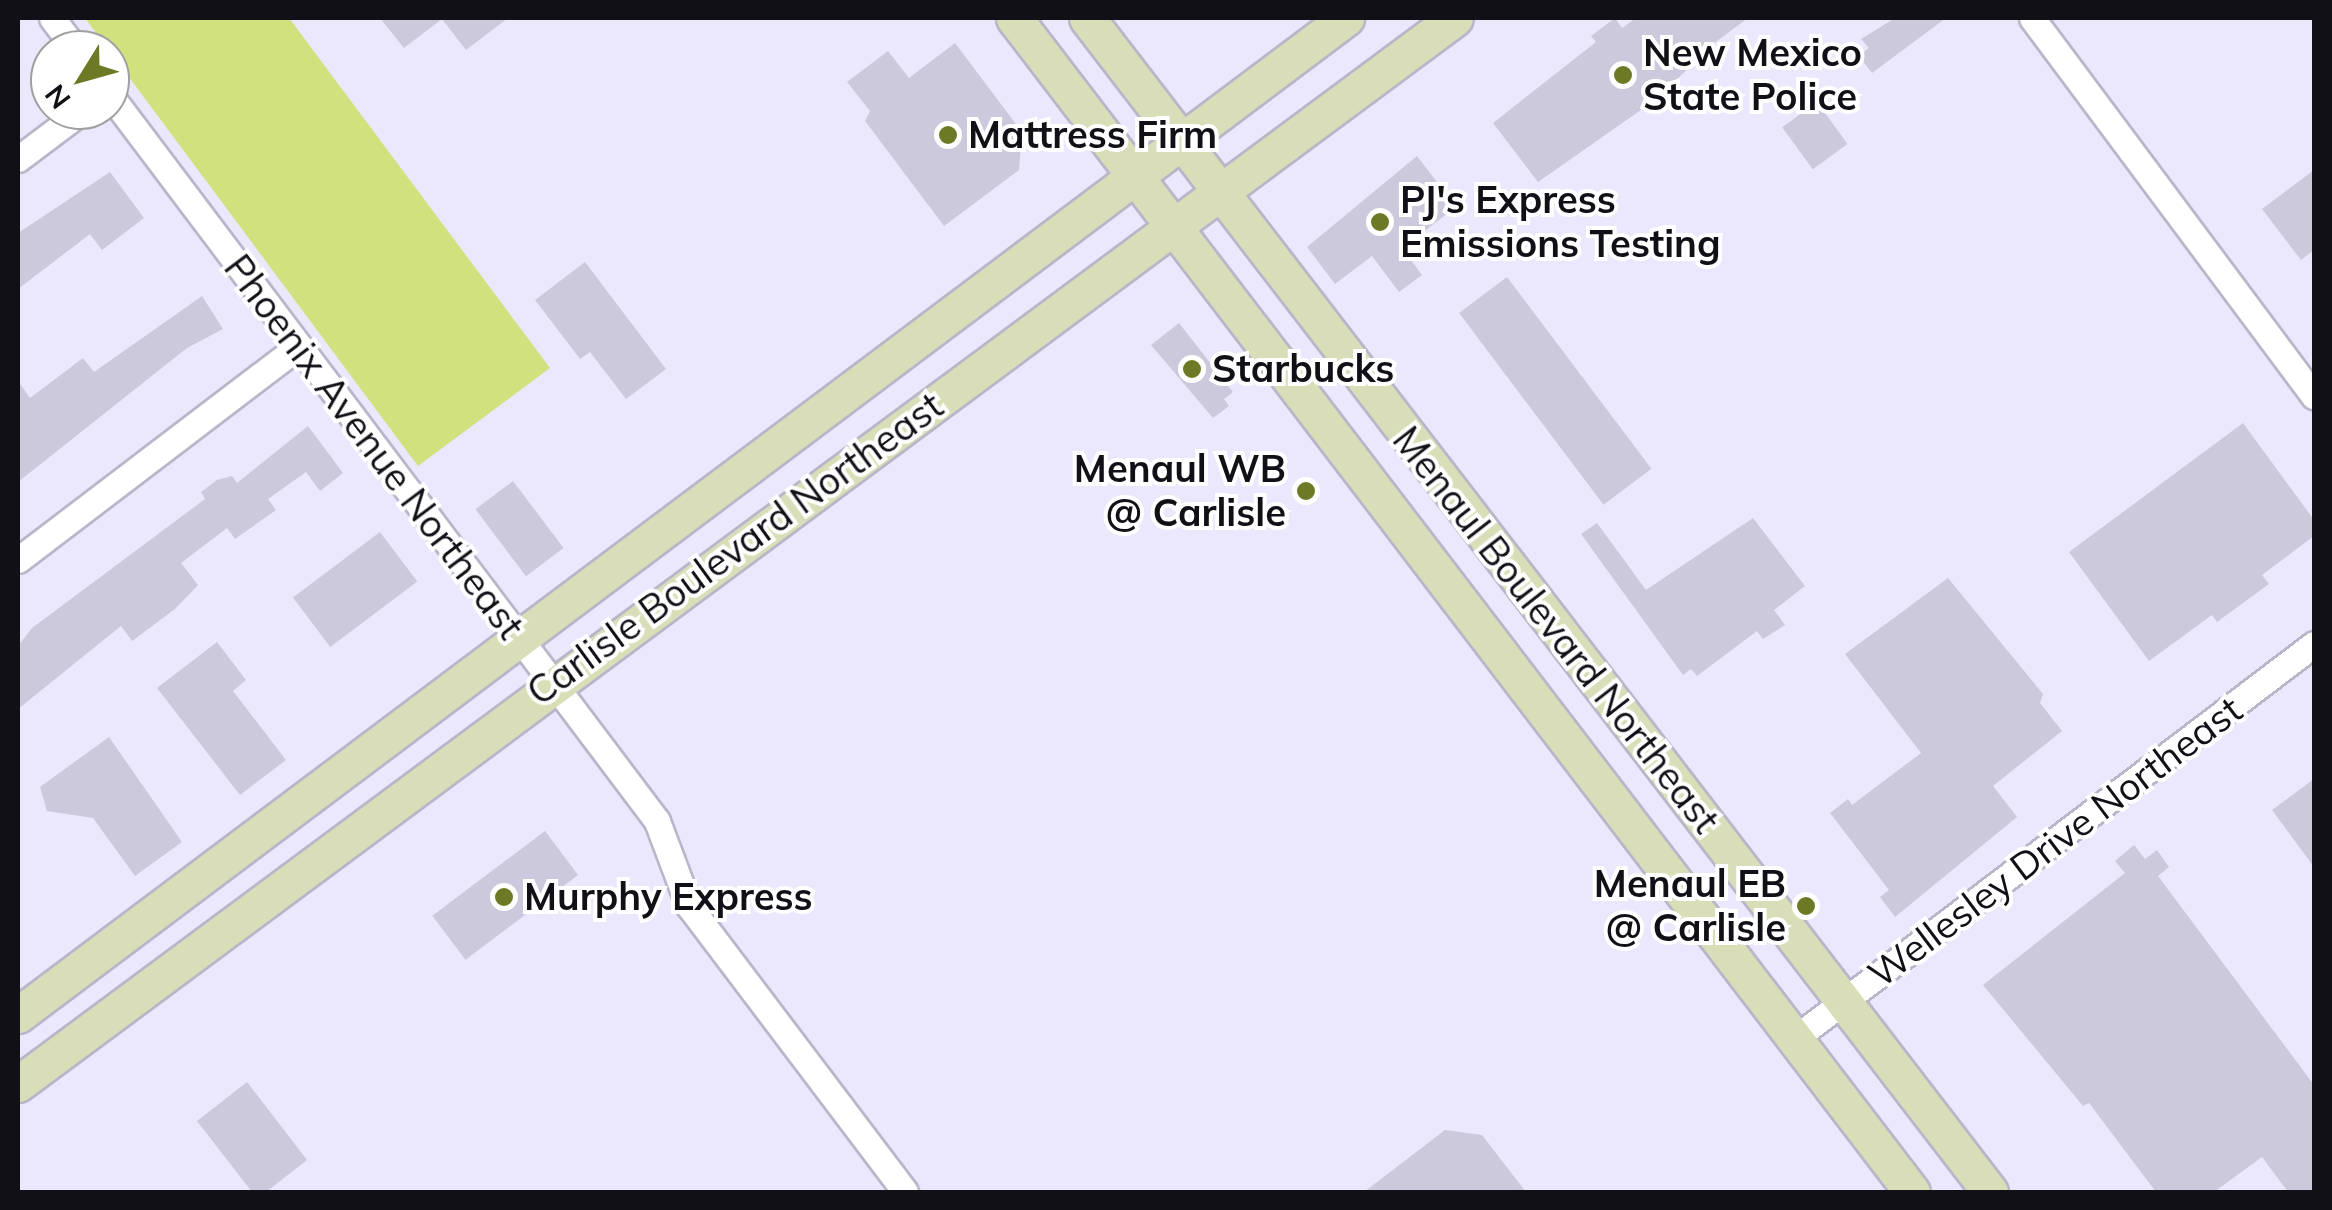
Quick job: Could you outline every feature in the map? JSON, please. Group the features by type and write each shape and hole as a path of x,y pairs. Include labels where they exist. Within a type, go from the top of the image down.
{"main road":[{"name":"Menaul Boulevard Northeast","path":"1014,18 1134,180 1912,1192"},
{"name":"Menaul Boulevard Northeast","path":"1087,18 1220,196 1990,1192"},
{"name":"Carlisle Boulevard Northeast","path":"18,1015 1346,18"},
{"name":"Carlisle Boulevard Northeast","path":"18,1084 552,682 1220,196 1455,18"},
{"path":"200,948 201,906 328,809 356,762"}],"street":[{"path":"2032,18 2314,397"},
{"name":"Phoenix Avenue Northeast","path":"130,123 656,821 689,906 905,1192"},
{"path":"18,159 56,130"},
{"path":"18,560 298,348"},
{"name":"Wellesley Drive Northeast","path":"1794,1039 2314,644"}],"green space":[{"path":"85,18 289,18 550,368 418,466 130,79 130,30 94,30"}],"building":[{"path":"380,18 508,18 466,50 442,19 404,48"},
{"path":"1615,18 1622,28 1636,18 1748,18 1686,64 1689,68 1648,105 1538,182 1493,123 1596,42 1591,36"},
{"path":"1895,18 1946,18 1872,73 1859,56 1869,48 1861,39"},
{"path":"955,43 1022,132 1019,170 944,226 865,121 870,111 847,82 888,51 909,78"},
{"path":"1817,102 1848,144 1813,169 1782,127"},
{"path":"1417,156 1456,207 1402,248 1422,275 1399,292 1372,256 1335,284 1307,247"},
{"path":"2314,170 2314,250 2301,260 2262,209"},
{"path":"110,172 144,218 102,250 90,234 18,289 18,233"},
{"path":"585,262 666,369 626,399 590,352 580,359 535,300"},
{"path":"1507,277 1651,469 1604,505 1459,313"},
{"path":"202,296 223,329 187,348 18,482 18,381 30,398 83,358 94,372"},
{"name":"Starbucks","path":"1179,323 1233,392 1224,399 1229,406 1213,418 1151,345"},
{"path":"2243,423 2314,520 2314,536 2262,575 2269,584 2217,622 2212,615 2149,661 2069,552"},
{"path":"308,426 343,473 320,491 306,472 268,499 276,510 235,539 227,528 181,563 198,585 175,609 132,641 121,626 18,709 18,646 32,628 205,499 201,492 217,480 232,476 237,483"},
{"path":"513,481 564,548 526,576 475,509"},
{"path":"1753,518 1805,586 1774,610 1785,625 1763,639 1757,631 1697,676 1691,669 1683,675 1581,534 1597,523 1646,590"},
{"path":"380,532 417,582 330,647 293,598"},
{"path":"1948,578 2043,694 2040,703 2062,731 1993,786 2017,817 1895,917 1880,897 1889,890 1830,813 1848,799 1852,805 1921,753 1845,654"},
{"path":"217,642 246,680 233,691 286,760 240,795 157,688"},
{"path":"109,737 182,842 135,876 93,818 47,811 40,787"},
{"path":"2314,779 2314,867 2272,810"},
{"path":"545,831 578,875 465,960 432,916"},
{"path":"2134,845 2145,859 2157,850 2169,867 2158,876 2314,1085 2314,1192 2288,1192 2262,1157 2214,1192 2156,1192 2089,1103 2083,1106 1983,985 2125,873 2115,861"},
{"path":"247,1082 307,1160 266,1192 252,1192 197,1121"},
{"path":"1445,1130 1482,1135 1526,1192 1364,1192"}],"place":[{"name":"New Mexico State Police","path":"1623,75"},
{"name":"Mattress Firm","path":"948,135"},
{"name":"PJ's Express Emissions Testing","path":"1380,222"},
{"name":"Starbucks","path":"1192,369"},
{"name":"Menaul WB @ Carlisle","path":"1306,491"},
{"name":"Murphy Express","path":"504,897"},
{"name":"Menaul EB @ Carlisle","path":"1806,906"}]}
